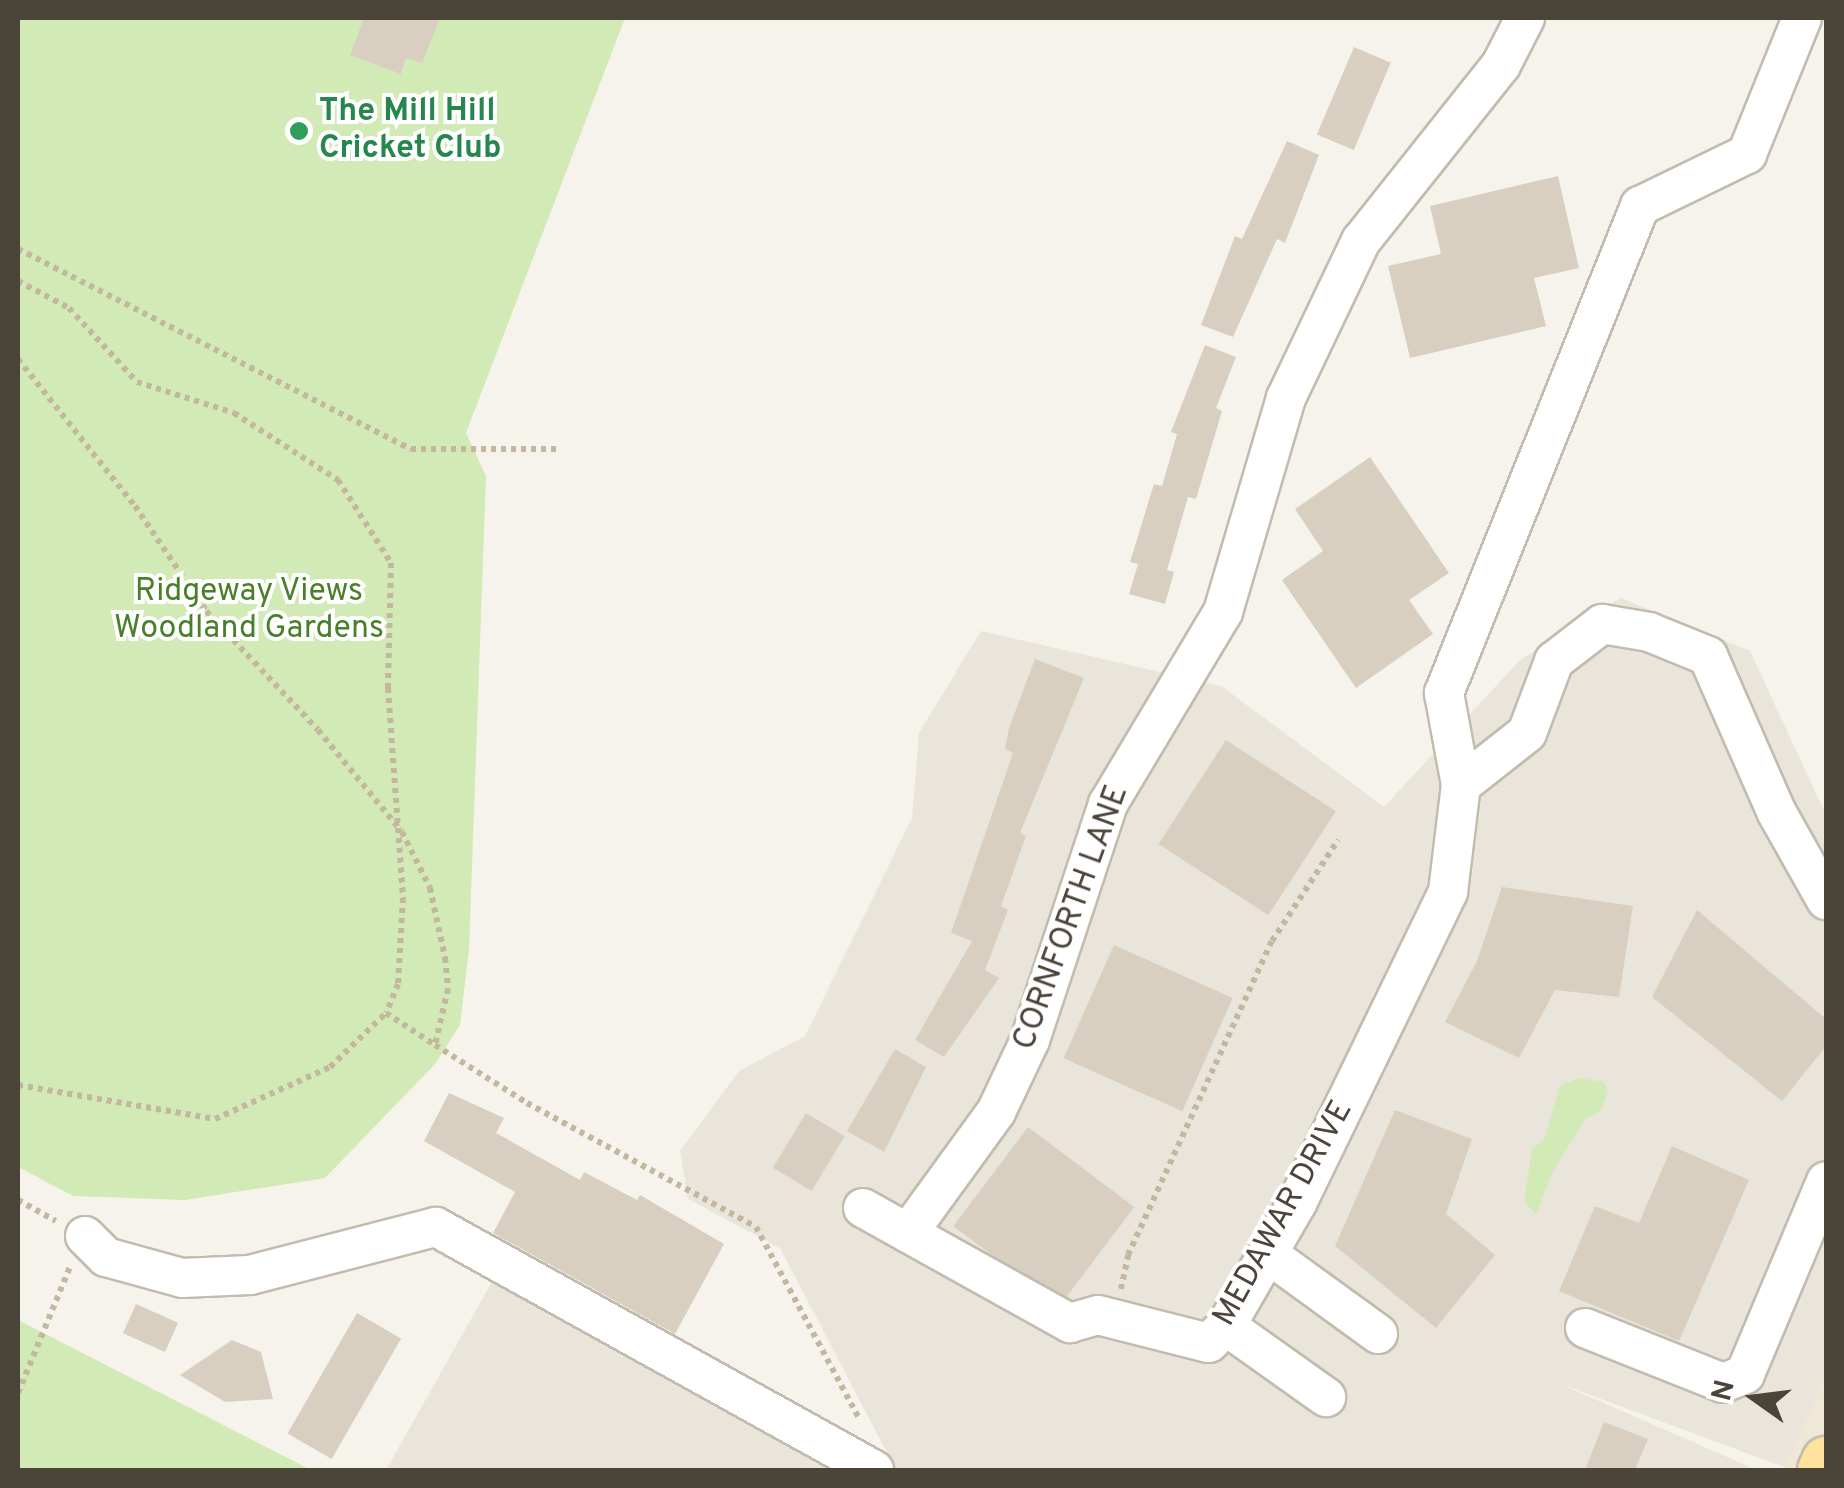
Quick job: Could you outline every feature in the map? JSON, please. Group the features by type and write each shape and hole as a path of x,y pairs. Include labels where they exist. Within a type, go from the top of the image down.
{"main road":[{"path":"1822,1470 1826,1461"}],"street":[{"name":"CORNFORTH LANE","path":"908,1233 996,1112 1013,1076 1108,804 1223,612 1286,398 1361,241 1502,65 1525,18"},
{"path":"1802,18 1747,154 1640,206 1444,693 1461,785 1526,734 1554,662 1602,624 1649,632 1708,656 1776,813 1826,900"},
{"name":"MEDAWAR DRIVE","path":"863,1208 1070,1323 1098,1315 1185,1342 1209,1342 1226,1326 1268,1254 1448,892 1461,785"},
{"path":"1586,1328 1723,1384 1745,1374 1826,1181"},
{"path":"85,1236 106,1257 182,1278 250,1275 436,1226 874,1470"},
{"path":"1268,1254 1378,1334"},
{"path":"1226,1326 1326,1397"}],"path":[{"path":"18,249 411,450 560,449"},
{"path":"18,281 69,308 137,382 234,414 338,480 391,563 388,688 402,832 398,984 386,1013 330,1067 214,1119 18,1085"},
{"path":"18,359 102,462 206,610 318,730 402,832 430,888 445,958 448,989 435,1046"},
{"path":"1115,1320 1128,1256 1272,941 1338,840"},
{"path":"386,1013 527,1104 756,1227 777,1256 836,1382 883,1445 874,1470"},
{"path":"18,1393 43,1321 85,1236"}],"shaded area":[{"path":"1621,598 1750,651 1826,815 1826,1392 1792,1470 1558,1383 1757,1470 896,1470 780,1248 688,1199 680,1151 739,1071 805,1036 912,818 919,733 981,631 1221,686 1384,807 1520,660"},
{"path":"493,1280 848,1470 386,1470"},
{"path":"1826,1373 1826,1470 1784,1470 1818,1393"}],"green space":[{"name":"Ridgeway Views Woodland Gardens","path":"18,18 625,18 466,433 486,476 469,950 460,1025 435,1064 325,1178 185,1200 73,1196 18,1167"},
{"path":"1580,1078 1604,1082 1608,1091 1601,1111 1585,1119 1552,1173 1536,1215 1524,1201 1532,1149 1545,1138 1560,1085"},
{"path":"18,1320 311,1470 18,1470"}],"building":[{"path":"364,18 440,18 422,63 406,58 401,74 350,55"},
{"path":"1354,47 1391,63 1354,150 1317,134"},
{"path":"1287,141 1319,155 1285,243 1277,239 1233,337 1201,325 1235,236 1242,239"},
{"path":"1558,176 1579,268 1534,278 1546,326 1410,358 1388,266 1441,254 1430,206"},
{"path":"1205,345 1236,357 1216,408 1222,411 1196,499 1188,497 1167,570 1174,572 1165,604 1129,594 1138,564 1130,562 1154,484 1162,486 1177,434 1171,432"},
{"path":"1370,457 1449,573 1409,600 1433,634 1356,688 1282,580 1323,551 1295,509"},
{"path":"1035,659 1084,678 1020,833 1026,836 1001,906 1008,910 985,970 999,978 944,1057 915,1040 972,941 951,933 1013,753 1005,749 1009,728"},
{"path":"1226,740 1336,811 1268,915 1158,844"},
{"path":"1502,887 1633,906 1619,997 1555,990 1519,1058 1445,1022 1477,961"},
{"path":"1697,910 1826,1019 1826,1046 1782,1101 1652,997"},
{"path":"1114,945 1233,998 1182,1111 1064,1058"},
{"path":"895,1049 926,1067 884,1152 847,1131"},
{"path":"449,1093 504,1118 496,1133 580,1180 584,1172 637,1200 640,1195 724,1244 675,1334 493,1233 515,1192 424,1141"},
{"path":"1395,1110 1472,1139 1446,1214 1495,1255 1436,1328 1335,1246"},
{"path":"806,1113 845,1136 812,1191 773,1168"},
{"path":"1028,1127 1134,1207 1060,1306 953,1226"},
{"path":"1672,1146 1749,1180 1679,1341 1559,1291 1595,1206 1639,1223"},
{"path":"136,1304 178,1323 165,1352 123,1333"},
{"path":"357,1313 401,1338 332,1459 287,1433"},
{"path":"232,1340 261,1352 273,1399 225,1402 180,1375"},
{"path":"1604,1422 1648,1439 1635,1470 1585,1470"}],"place":[{"name":"The Mill Hill Cricket Club","path":"299,131"}]}
